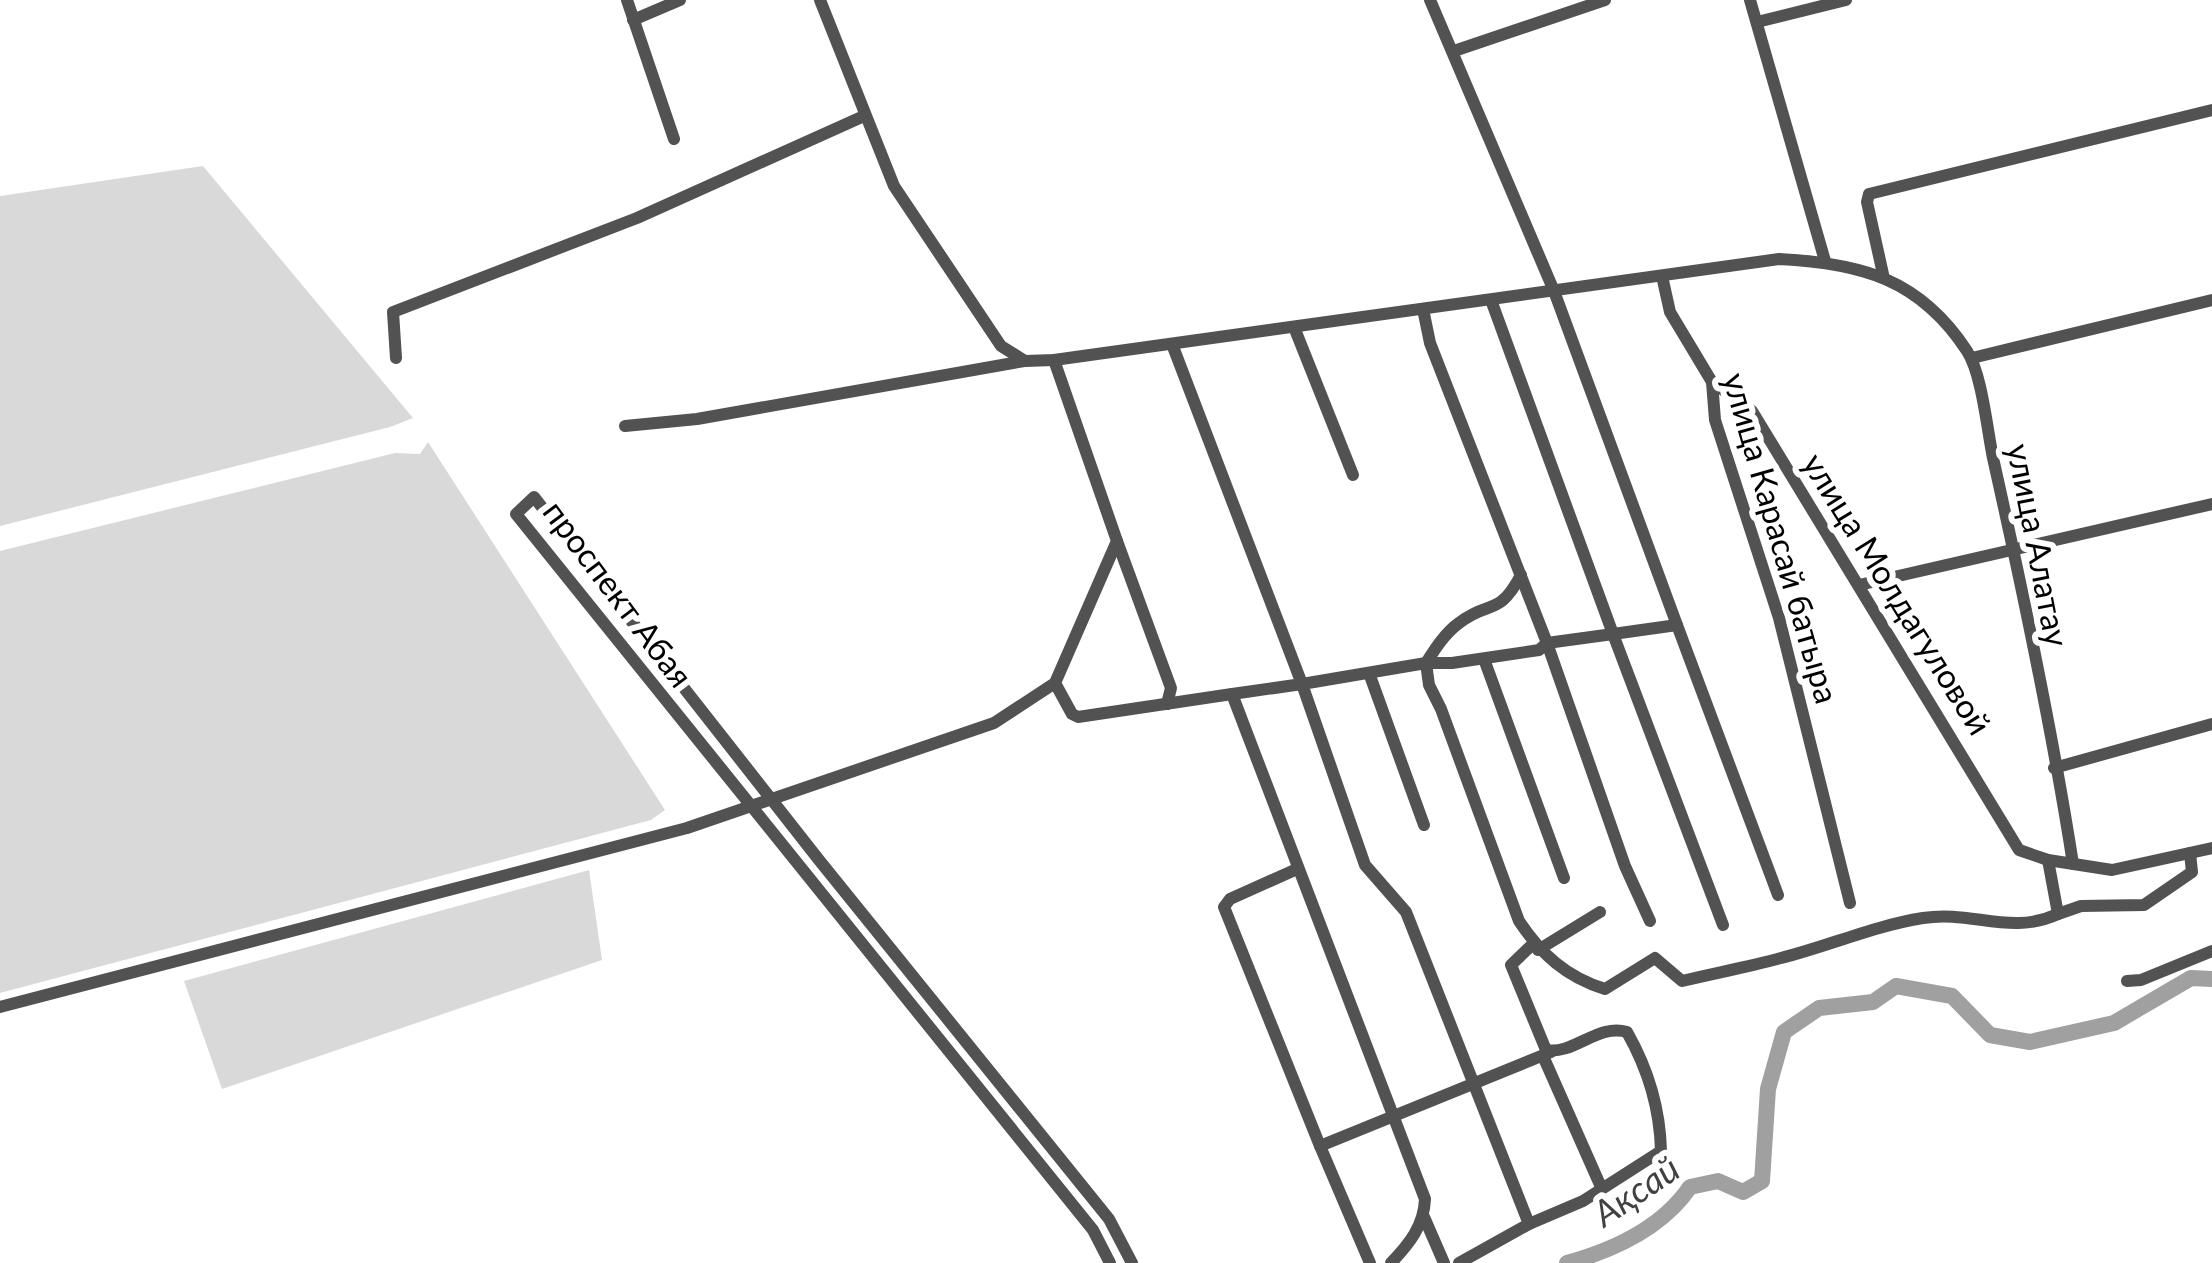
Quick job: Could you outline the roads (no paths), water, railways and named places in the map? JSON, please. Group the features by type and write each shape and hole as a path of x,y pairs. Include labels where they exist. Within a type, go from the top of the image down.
{"street":[{"path":"627,0 674,139"},
{"path":"634,20 680,0"},
{"path":"820,0 894,186 1001,346 1025,361"},
{"path":"1430,0 1554,291 1778,895"},
{"path":"1454,51 1605,0"},
{"path":"1750,0 1825,261"},
{"path":"1757,22 1846,0"},
{"path":"625,427 715,416 1025,361 1054,361 1779,259 1825,261 1882,274 1869,194 2212,110"},
{"path":"396,358 393,313 637,218 864,116"},
{"name":"улица Алатау","path":"1882,274 1907,287 1946,324 1972,358 2014,549 2073,864"},
{"name":"улица Карасай батыра","path":"1661,276 1670,312 1712,382 1715,419 1780,618 1850,903"},
{"path":"1972,358 2212,299"},
{"path":"1491,300 1723,925"},
{"path":"1423,309 1430,343 1521,574 1625,866 1650,921"},
{"path":"1294,327 1353,475"},
{"path":"1172,344 1302,684 1365,865 1406,912 1529,1224"},
{"path":"1054,361 1171,688 1168,704"},
{"name":"улица Молдагуловой","path":"1712,382 1752,411 2019,850 2048,860"},
{"name":"проспект Абая","path":"1110,1263 1079,1213 516,514 534,496 1109,1219 1132,1263"},
{"path":"1859,585 2212,504"},
{"path":"0,1006 600,852 772,801 994,723 1055,683 1117,541"},
{"path":"1521,574 1507,600 1461,621 1426,663 1429,685 1519,921 1536,946 1579,981 1605,989 1649,959 1660,959 1682,981 1783,958 1869,928 1919,919 1962,916 2028,925 2081,906 2138,906 2192,872 2190,853"},
{"path":"1055,683 1078,718 1426,663 1484,659 1539,650 1547,644 1677,625"},
{"path":"1484,659 1564,878"},
{"path":"1369,673 1424,825"},
{"path":"1232,694 1424,1199 1424,1217 1444,1263"},
{"path":"2054,768 2212,724"},
{"path":"2058,914 2048,860 2112,870 2212,848"},
{"path":"1297,868 1230,898 1224,908 1370,1263"},
{"path":"1600,912 1511,965 1601,1187"},
{"path":"2127,981 2212,951"},
{"path":"1320,1146 1615,1028 1627,1032 1650,1083 1660,1118 1661,1151 1582,1201 1459,1263"},
{"path":"1391,1263 1424,1217"}],"waterway":[{"name":"Ақсай","path":"1567,1263 1636,1236 1666,1214 1690,1187 1718,1181 1743,1192 1762,1181 1768,1089 1784,1032 1819,1008 1873,1002 1896,986 1952,996 1990,1035 2030,1042 2114,1023 2191,978 2212,979"}]}
